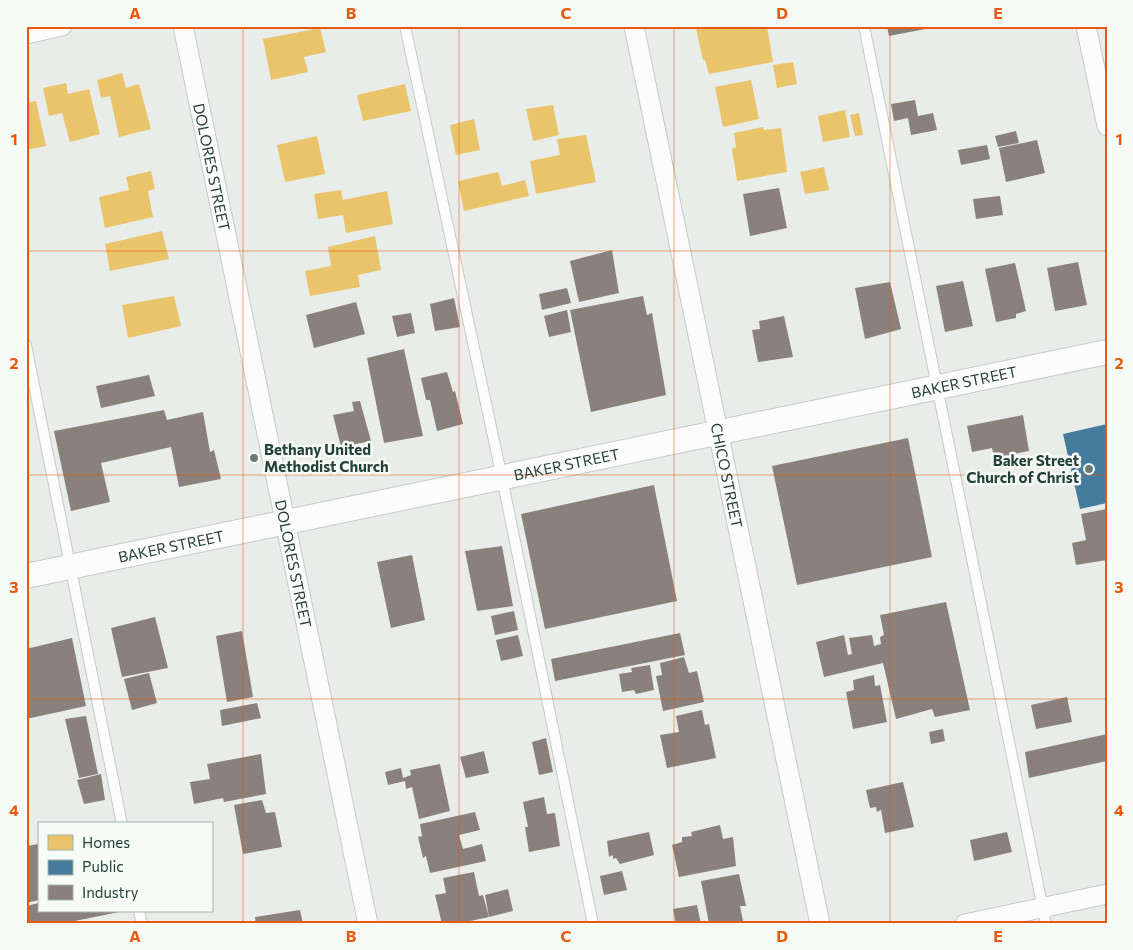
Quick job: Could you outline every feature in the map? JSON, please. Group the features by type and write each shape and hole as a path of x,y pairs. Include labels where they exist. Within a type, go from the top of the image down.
{"street":[{"path":"26,34 62,26"},
{"name":"DOLORES STREET","path":"183,26 368,924"},
{"name":"CHICO STREET","path":"634,26 820,924"},
{"path":"1086,26 1107,126"},
{"name":"BAKER STREET","path":"26,576 1107,352"},
{"path":"965,924 1045,916 1107,894"}],"lane":[{"path":"405,26 502,478 593,924"},
{"path":"864,26 939,387 1045,916"},
{"path":"26,345 122,822"}],"building: Homes":[{"path":"705,26 767,26 773,62 709,74 705,60 703,60 696,28"},
{"path":"320,28 326,52 304,57 308,72 271,80 263,39"},
{"path":"793,62 797,84 777,88 773,65"},
{"path":"122,73 126,88 139,84 151,129 119,137 110,96 101,98 97,80"},
{"path":"751,80 759,119 723,127 715,87"},
{"path":"66,83 68,94 89,89 100,134 70,142 62,113 49,116 43,88"},
{"path":"405,84 411,111 363,121 357,95"},
{"path":"36,101 46,146 26,150 26,103"},
{"path":"553,105 559,135 533,141 526,109"},
{"path":"845,110 850,137 823,142 818,116"},
{"path":"859,113 863,135 855,136 850,115"},
{"path":"474,119 480,150 456,155 450,125"},
{"path":"763,127 764,130 781,128 787,172 737,181 732,149 736,147 734,133"},
{"path":"586,135 596,182 536,194 530,161 560,155 557,139"},
{"path":"317,136 325,174 285,182 277,145"},
{"path":"824,167 829,190 805,194 800,172"},
{"path":"151,171 155,189 148,191 153,217 105,228 99,197 129,190 126,177"},
{"path":"498,172 502,186 525,180 529,196 464,211 458,181"},
{"path":"341,190 343,200 387,191 393,224 346,233 343,215 318,219 314,194"},
{"path":"162,231 169,259 110,271 105,244"},
{"path":"375,236 381,270 358,275 360,287 310,296 305,271 331,266 328,247"},
{"path":"174,296 181,326 128,338 122,305"}],"building: Public":[{"name":"Baker Street Church of Christ","path":"1107,424 1107,503 1080,509 1063,434"}],"building: Industry":[{"path":"887,26 936,26 936,27 889,36"},
{"path":"915,100 918,116 933,113 937,130 911,135 908,118 894,121 891,104"},
{"path":"1016,131 1019,143 998,147 995,136"},
{"path":"1037,140 1045,173 1006,182 999,148"},
{"path":"987,145 990,159 961,165 958,150"},
{"path":"779,188 787,228 750,236 743,194"},
{"path":"1000,196 1003,215 976,219 973,199"},
{"path":"612,250 619,293 579,302 570,261"},
{"path":"1078,262 1087,305 1055,311 1047,268"},
{"path":"1015,263 1026,311 1016,314 1016,318 996,322 985,269"},
{"path":"963,281 973,326 945,332 936,286"},
{"path":"890,282 901,329 865,339 855,288"},
{"path":"567,288 571,303 542,310 539,294"},
{"path":"643,296 647,315 652,313 666,395 591,412 570,310"},
{"path":"454,298 460,327 435,331 430,304"},
{"path":"356,302 365,334 314,348 306,315"},
{"path":"567,310 571,332 549,337 544,316"},
{"path":"411,313 415,333 397,337 392,316"},
{"path":"784,316 793,357 758,362 752,330 760,329 759,321"},
{"path":"404,349 423,436 384,443 367,358"},
{"path":"447,372 453,392 455,391 463,424 437,431 430,400 426,400 421,378"},
{"path":"149,375 155,396 101,408 96,386"},
{"path":"360,401 371,441 341,447 333,415 354,411 352,402"},
{"path":"164,410 167,420 203,412 210,452 214,450 221,479 179,487 171,447 101,463 110,502 71,511 54,431"},
{"path":"1023,415 1029,451 994,458 992,448 972,452 967,426"},
{"path":"908,438 932,557 797,585 772,466"},
{"path":"654,485 677,601 545,629 521,514"},
{"path":"1107,509 1107,560 1076,565 1072,543 1086,540 1081,514"},
{"path":"502,546 513,606 477,611 465,551"},
{"path":"412,555 425,620 391,628 377,562"},
{"path":"946,602 970,710 935,717 932,709 896,719 883,663 824,677 816,642 844,635 848,655 852,654 849,638 872,635 874,646 881,644 880,637 884,635 880,615"},
{"path":"514,611 518,630 495,635 491,616"},
{"path":"155,617 168,668 122,677 111,628"},
{"path":"242,631 253,697 227,702 216,636"},
{"path":"680,633 685,655 555,681 551,659"},
{"path":"518,635 523,656 501,661 496,640"},
{"path":"72,638 86,706 26,719 26,649"},
{"path":"684,657 689,673 697,671 704,702 663,711 656,676 662,675 660,663"},
{"path":"650,665 654,690 636,694 634,690 622,692 619,674 632,672 631,668"},
{"path":"149,673 157,703 132,710 124,679"},
{"path":"874,675 875,686 880,685 887,722 853,729 846,692 854,690 853,680"},
{"path":"1067,697 1072,722 1036,729 1031,705"},
{"path":"257,703 261,718 222,726 220,710"},
{"path":"702,710 705,725 709,724 716,758 667,768 660,735 679,732 676,716"},
{"path":"86,716 98,774 79,778 65,719"},
{"path":"943,729 945,741 931,744 929,732"},
{"path":"1107,734 1107,761 1029,778 1025,752"},
{"path":"546,738 553,772 539,775 532,742"},
{"path":"484,751 489,773 466,778 460,757"},
{"path":"261,754 266,794 224,802 223,798 194,804 190,782 210,779 207,764"},
{"path":"440,764 450,811 419,819 412,787 406,789 405,781 388,785 385,772 401,768 403,778 411,775 410,770"},
{"path":"101,774 105,800 84,804 77,780"},
{"path":"903,782 914,827 885,833 881,810 877,812 876,807 870,808 866,790"},
{"path":"544,797 547,814 555,813 560,846 529,852 525,827 528,827 523,802"},
{"path":"262,800 266,813 275,812 282,847 243,854 234,805"},
{"path":"475,812 480,830 459,835 463,849 482,844 486,861 430,873 426,856 423,858 418,837 422,836 420,824"},
{"path":"720,825 723,839 733,837 736,866 679,877 672,845 682,842 682,837 692,836 691,832"},
{"path":"649,832 654,855 620,864 616,858 613,859 613,855 609,857 607,841"},
{"path":"1007,832 1012,852 974,861 970,840"},
{"path":"38,844 38,900 26,903 26,846"},
{"path":"622,871 627,890 604,895 600,876"},
{"path":"474,872 479,896 483,895 489,917 456,924 442,924 435,895 446,893 443,878"},
{"path":"739,874 746,906 740,906 743,921 709,924 701,881"},
{"path":"508,889 513,911 489,917 485,895"},
{"path":"38,903 38,912 119,912 60,924 26,924 26,906"},
{"path":"697,905 701,924 676,924 673,909"},
{"path":"300,910 303,924 256,924 255,917"}],"place":[{"name":"Bethany United Methodist Church","path":"254,458"},
{"name":"Baker Street Church of Christ","path":"1089,469"}]}
